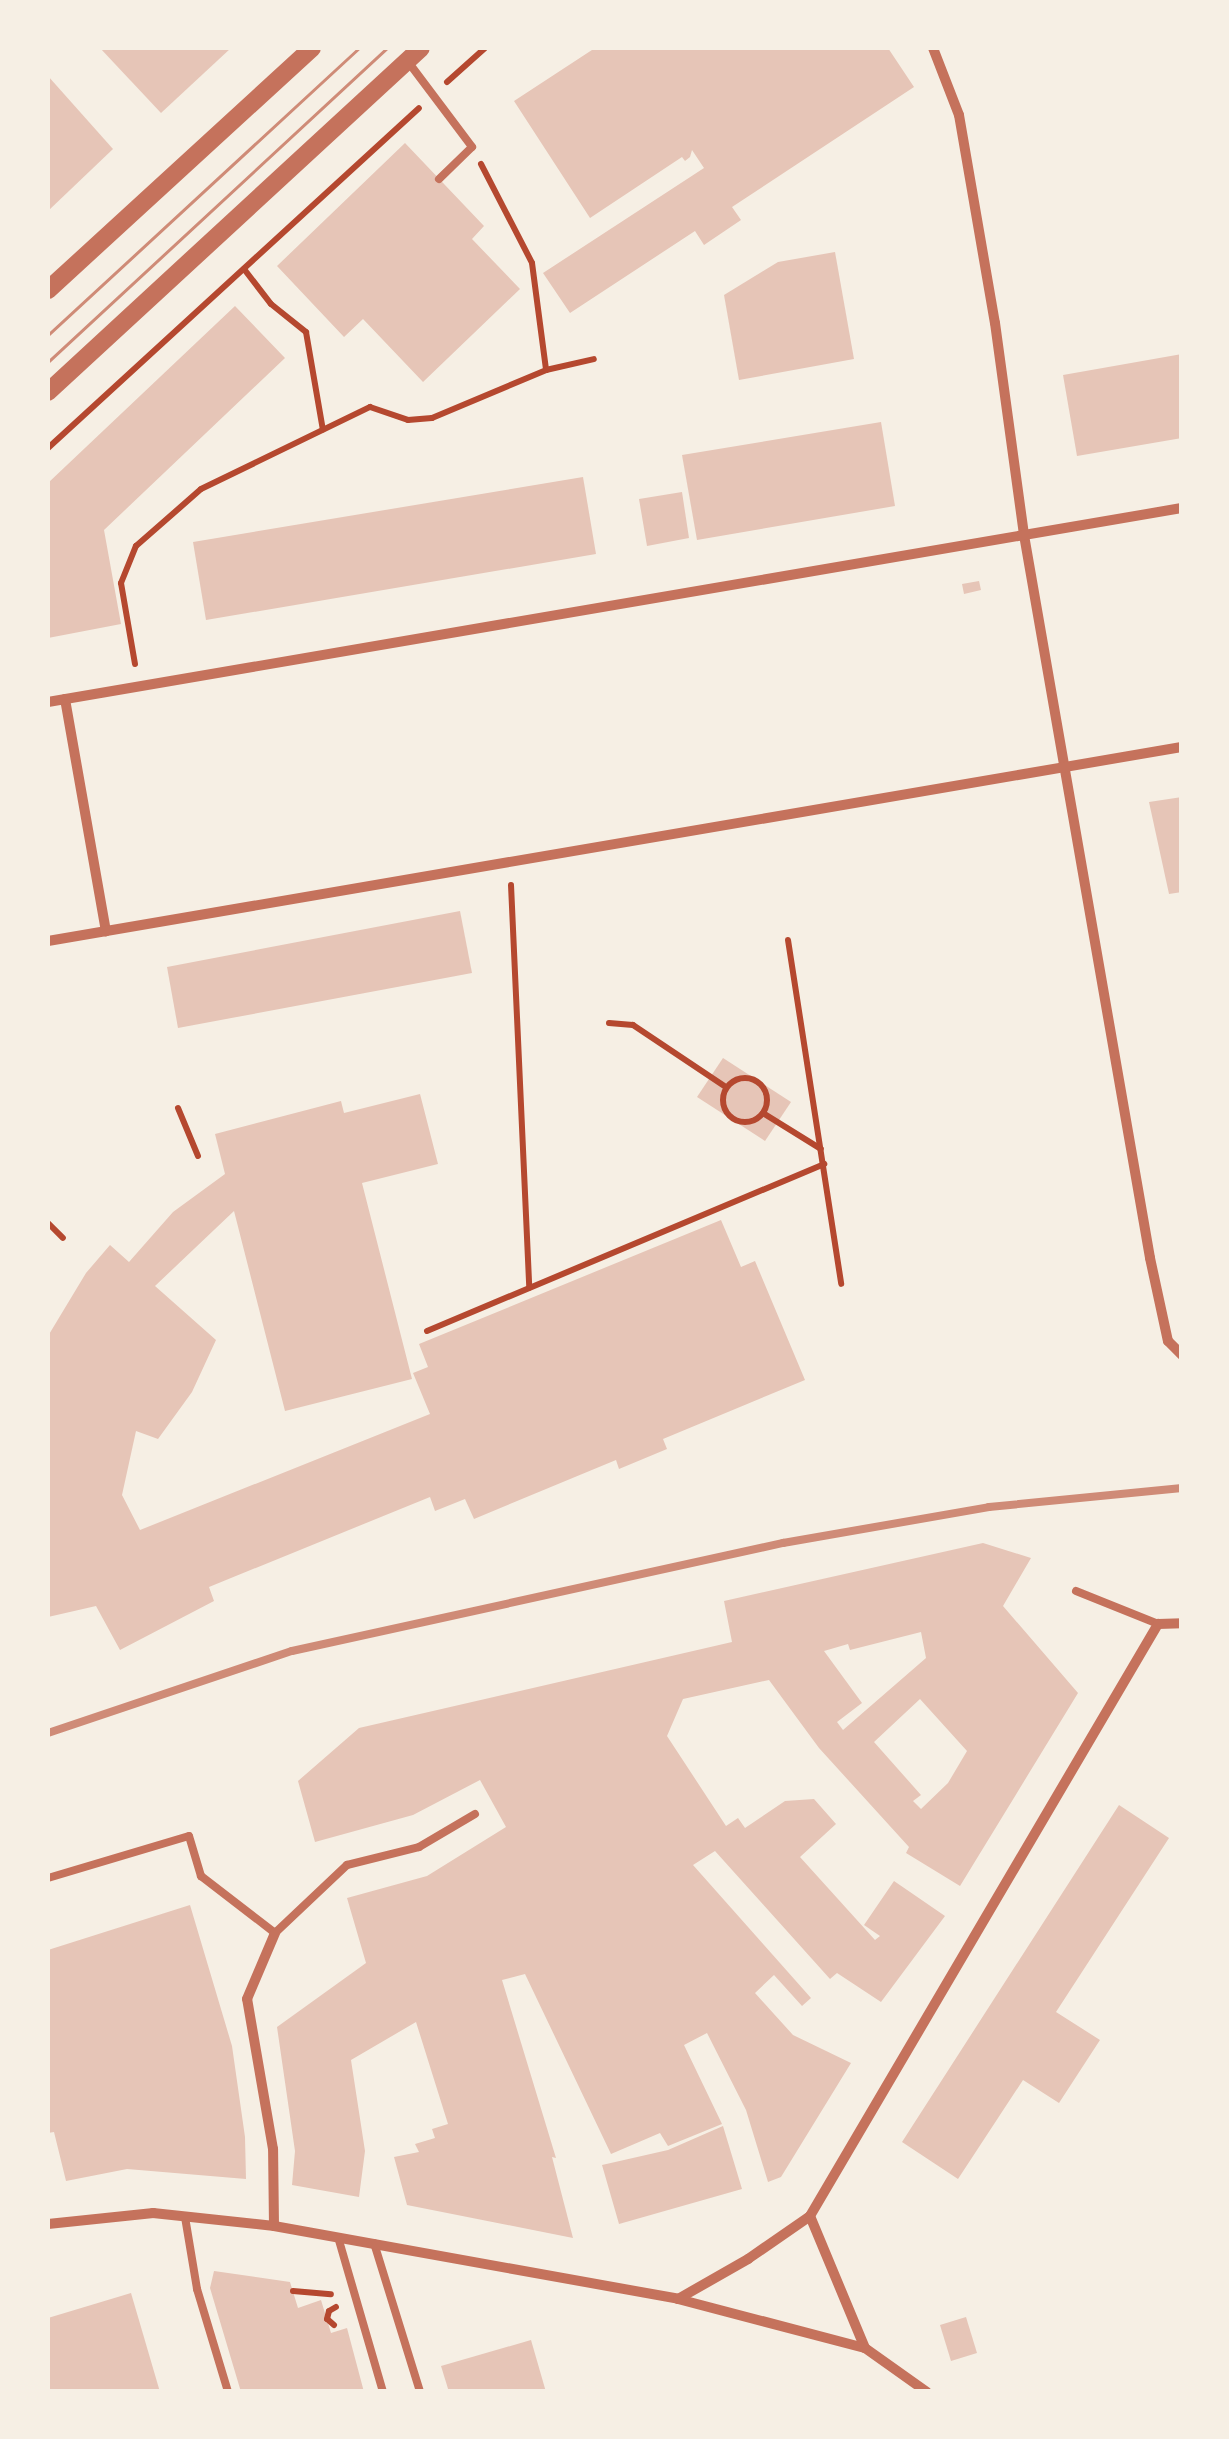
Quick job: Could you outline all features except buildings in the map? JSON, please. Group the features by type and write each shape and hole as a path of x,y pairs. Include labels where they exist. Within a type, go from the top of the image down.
{"street":[{"path":"48,290 312,48"},
{"path":"933,48 958,116 995,322 1024,535 1150,1258 1168,1341 1182,1355"},
{"path":"48,392 414,54"},
{"path":"48,702 1182,508"},
{"path":"65,699 106,931"},
{"path":"48,941 1182,746"},
{"path":"678,2299 748,2259 810,2216 1158,1624 1182,1623"},
{"path":"274,2226 273,2149 247,1999 275,1932"},
{"path":"48,2224 153,2213 274,2226 678,2299 865,2348 927,2392"},
{"path":"810,2216 865,2348"}],"lane":[{"path":"414,54 434,94 472,147 439,179"},
{"path":"1076,1591 1158,1624"},
{"path":"48,1878 189,1836 201,1876 275,1932 348,1864 419,1848 476,1814"},
{"path":"185,2216 196,2288 228,2392"},
{"path":"338,2237 382,2392"},
{"path":"374,2243 420,2392"}],"path":[{"path":"48,448 484,48"},
{"path":"472,147 532,263 546,370"},
{"path":"244,268 272,304 306,332 324,430"},
{"path":"138,686 121,583 136,546 201,489 370,406 408,420 432,418 546,370 594,359"},
{"path":"510,860 529,1288"},
{"path":"788,940 841,1284"},
{"path":"609,1023 632,1025 726,1087"},
{"path":"735,1079 758,1081 765,1090 763,1113 754,1120 732,1118 724,1110 726,1087 735,1079"},
{"path":"178,1108 198,1156"},
{"path":"763,1113 822,1150"},
{"path":"427,1331 824,1164"},
{"path":"48,1223 63,1238"},
{"path":"293,2292 302,2292"},
{"path":"325,2294 336,2331"}],"tram line":[{"path":"48,335 359,48"},
{"path":"48,362 387,48"}],"railway":[{"path":"48,1733 292,1651 783,1543 989,1507 1182,1488"}]}
